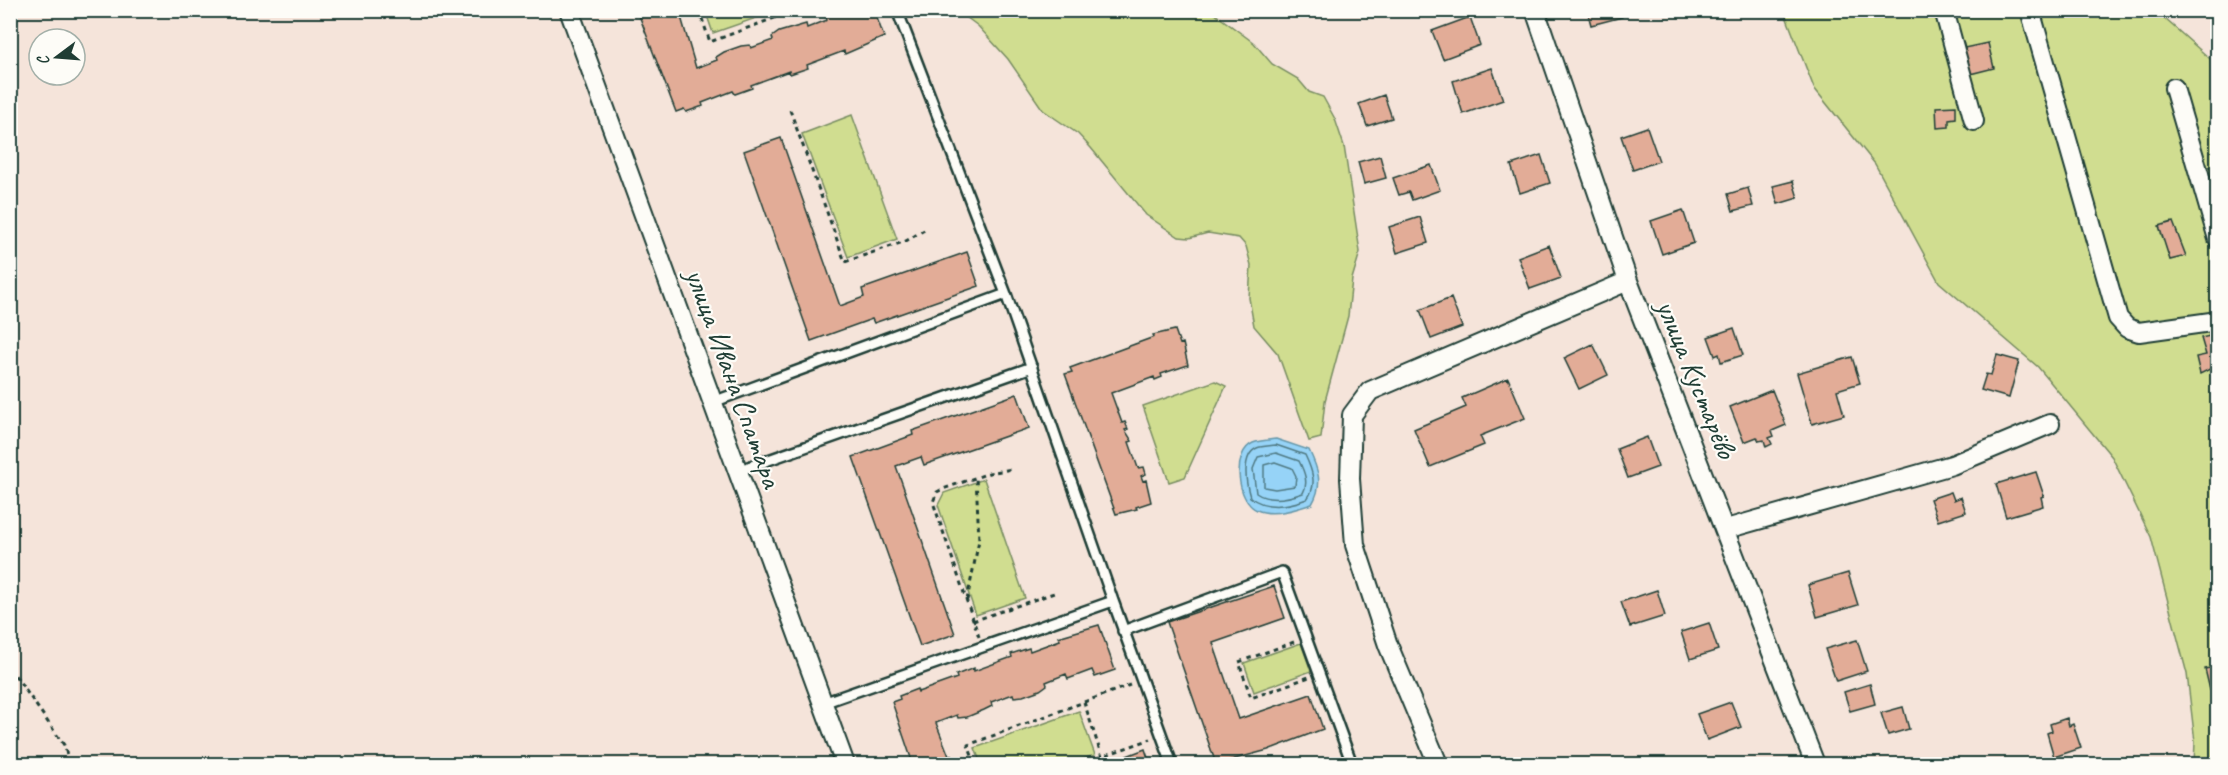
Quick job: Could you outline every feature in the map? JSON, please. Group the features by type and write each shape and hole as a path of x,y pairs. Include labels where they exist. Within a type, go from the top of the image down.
{"street":[{"name":"улица Ивана Спатара","path":"569,10 845,765"},
{"name":"улица Кустарёво","path":"1535,10 1628,281 1726,529 1815,765"},
{"path":"1944,10 1974,121"},
{"path":"2030,10 2118,318 2127,328 2139,332 2217,321"},
{"path":"2174,88 2217,238"},
{"path":"1438,765 1388,645 1355,545 1350,478 1352,415 1370,391 1628,281"},
{"path":"1726,529 1952,465 2050,424"}],"lane":[{"path":"897,10 1006,294 1172,765"},
{"path":"713,402 1006,294"},
{"path":"737,471 1032,367"},
{"path":"1123,631 1282,573 1352,765"},
{"path":"823,703 1113,601"}],"path":[{"path":"699,10 710,42 796,10"},
{"path":"790,110 845,262 906,241 926,229"},
{"path":"982,647 933,502 937,492 943,489 976,477 1013,469"},
{"path":"966,602 979,540 976,477"},
{"path":"973,621 1054,592"},
{"path":"1306,638 1239,662 1251,698 1319,674"},
{"path":"10,668 64,745 70,765"},
{"path":"975,765 968,745 1141,680"},
{"path":"1084,702 1102,757"},
{"path":"1081,765 1161,735"}],"green space":[{"path":"705,10 776,10 776,11 713,33"},
{"path":"958,11 1211,11 1254,43 1272,64 1298,79 1309,92 1323,97 1335,119 1344,146 1360,252 1352,279 1348,316 1325,401 1321,438 1309,441 1278,354 1254,326 1249,298 1251,265 1246,246 1239,238 1208,233 1189,238 1179,237 1146,215 1091,148 1078,134 1043,110 1008,59 978,26"},
{"path":"1784,11 2156,11 2217,65 2217,764 2194,764 2195,742 2187,674 2151,537 2112,457 2038,367 1939,282 1875,164 1814,88"},
{"path":"852,115 897,239 848,257 802,134"},
{"path":"1215,381 1226,386 1185,477 1169,482 1143,406"},
{"path":"984,479 1025,598 976,615 938,505 944,493"},
{"path":"1301,643 1311,671 1254,692 1244,663"},
{"path":"1079,711 1095,755 1068,764 981,764 975,748"}],"water":[{"path":"1276,439 1309,450 1319,483 1312,504 1285,512 1270,513 1257,510 1245,497 1239,476 1242,456 1246,448 1253,443"}],"building":[{"path":"637,10 679,10 696,68 717,60 716,57 724,52 741,46 750,45 751,48 773,40 772,37 779,32 806,24 807,28 827,20 825,15 839,10 874,10 884,37 845,54 844,51 807,65 808,68 790,74 789,71 751,85 752,88 735,94 733,91 702,103 703,106 686,112 684,109 676,112"},
{"path":"1587,10 1620,10 1622,17 1591,25"},
{"path":"1470,17 1480,45 1443,59 1432,31"},
{"path":"1988,43 1994,68 1970,74 1964,48"},
{"path":"1492,68 1503,100 1463,114 1453,81"},
{"path":"1384,95 1392,118 1367,126 1359,104"},
{"path":"1956,106 1956,118 1949,119 1949,127 1937,128 1936,107"},
{"path":"1647,127 1659,161 1633,170 1621,136"},
{"path":"781,138 840,306 864,297 862,289 967,252 979,286 874,323 872,319 811,341 744,151"},
{"path":"1541,155 1550,183 1520,193 1511,165"},
{"path":"1380,156 1386,178 1364,184 1358,162"},
{"path":"1431,165 1440,190 1412,200 1409,192 1399,195 1393,178"},
{"path":"1793,181 1798,198 1778,204 1773,186"},
{"path":"1748,188 1753,206 1733,211 1728,194"},
{"path":"1683,210 1694,243 1662,254 1651,221"},
{"path":"1420,217 1428,243 1397,253 1389,227"},
{"path":"2173,222 2186,256 2170,260 2159,226"},
{"path":"1549,245 1561,278 1530,289 1518,257"},
{"path":"1451,298 1462,327 1431,339 1420,310"},
{"path":"1734,328 1743,355 1721,362 1719,354 1715,356 1708,337"},
{"path":"1175,330 1180,344 1183,343 1188,365 1161,374 1162,377 1155,380 1154,377 1111,393 1122,423 1125,422 1128,429 1125,430 1132,441 1129,442 1138,468 1144,467 1146,474 1141,476 1143,481 1146,480 1151,502 1136,507 1137,509 1116,514 1065,374 1072,372 1070,368 1154,337 1153,335"},
{"path":"2218,334 2218,365 2200,374 2196,357 2206,355 2201,338"},
{"path":"1593,344 1608,375 1579,389 1564,358"},
{"path":"1997,355 2019,361 2009,398 1981,390 1986,374 1991,375"},
{"path":"1852,357 1860,383 1837,390 1844,415 1812,424 1797,373"},
{"path":"1508,378 1525,418 1480,436 1484,445 1430,467 1414,429 1466,407 1462,398"},
{"path":"1772,390 1786,425 1772,431 1774,436 1769,438 1772,444 1766,447 1764,440 1759,441 1757,437 1744,442 1730,407"},
{"path":"1017,394 1029,428 924,465 921,457 896,466 955,634 920,646 853,457 913,435 912,431"},
{"path":"1647,437 1658,467 1628,478 1617,449"},
{"path":"2036,472 2044,496 2041,497 2043,506 2006,517 1996,484"},
{"path":"1951,492 1954,500 1961,497 1966,512 1938,521 1930,499"},
{"path":"1848,573 1858,605 1817,617 1808,585"},
{"path":"1274,586 1285,618 1213,643 1239,719 1311,694 1323,729 1268,750 1216,764 1167,622"},
{"path":"1657,590 1665,616 1630,627 1621,602"},
{"path":"1709,623 1718,650 1690,659 1681,632"},
{"path":"1099,625 1115,670 1095,677 1092,670 1068,679 1066,674 1046,682 1047,685 1040,690 1023,696 1014,697 1013,694 991,702 992,706 967,717 958,718 957,715 936,723 949,756 952,755 955,764 913,764 892,702 900,699 899,696 917,689 918,692 957,678 956,675 974,668 974,671 1012,657 1011,654 1029,648 1030,651 1060,640 1058,637"},
{"path":"1857,640 1867,671 1836,681 1825,649"},
{"path":"2218,666 2218,688 2210,690 2205,669"},
{"path":"1870,684 1875,704 1850,711 1844,692"},
{"path":"1731,702 1741,727 1707,740 1697,714"},
{"path":"1903,707 1909,729 1888,735 1881,713"},
{"path":"2067,718 2069,726 2073,724 2081,748 2054,757 2047,733 2052,731 2050,724"},
{"path":"1145,749 1150,764 1125,764 1124,757"}]}
